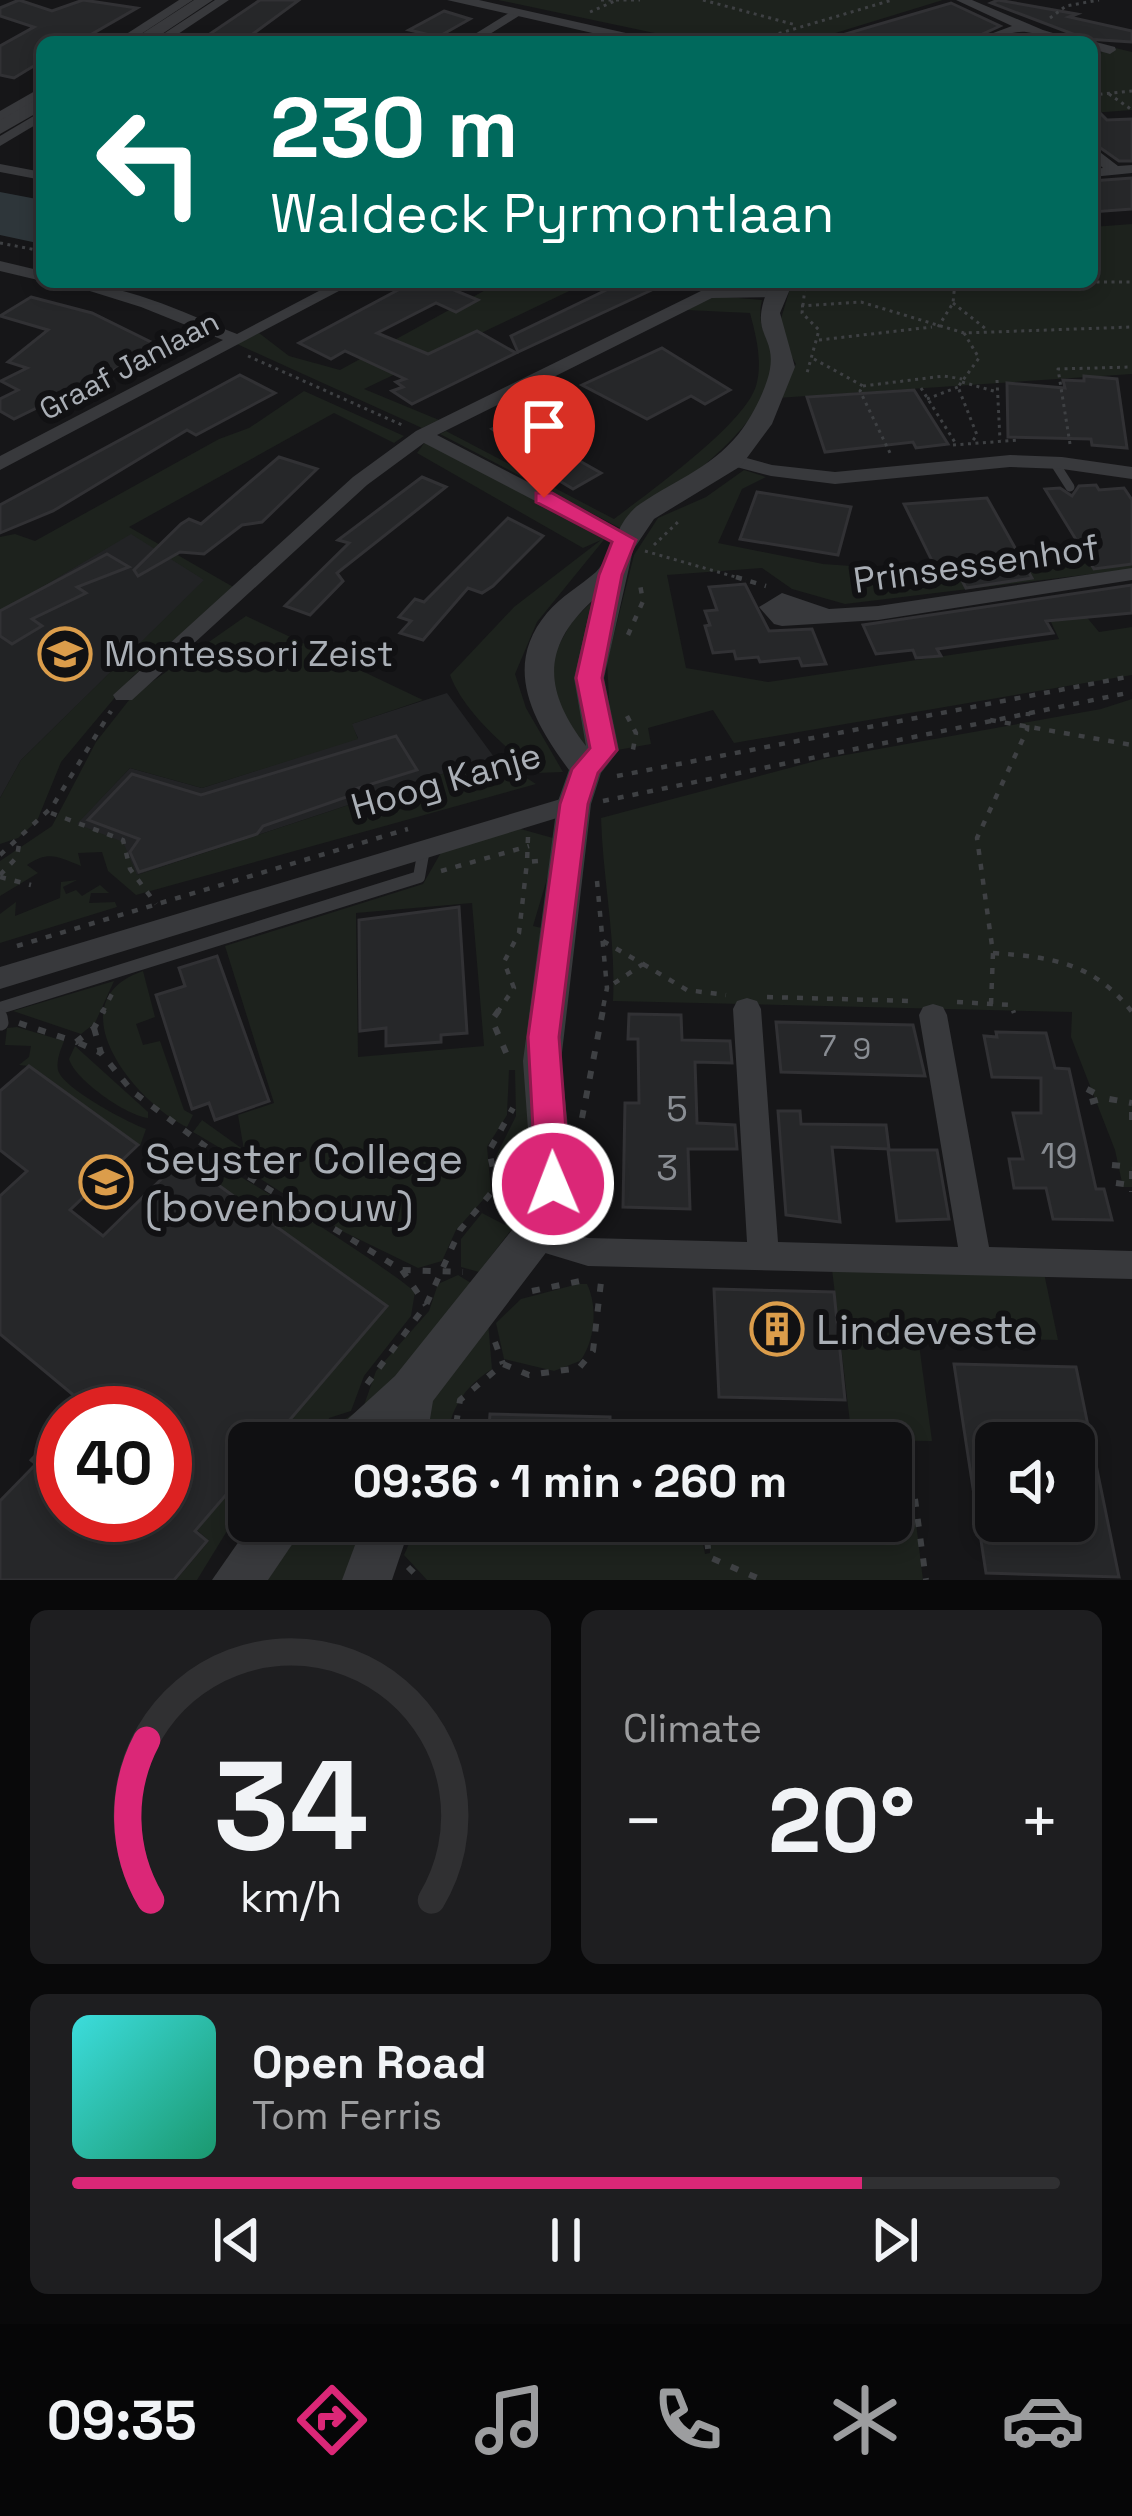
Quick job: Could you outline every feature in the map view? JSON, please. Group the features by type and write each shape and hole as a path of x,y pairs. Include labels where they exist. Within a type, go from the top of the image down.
{"street":[{"path":"130,36 187,0"},
{"path":"148,36 205,0"},
{"path":"166,36 223,0"},
{"path":"455,0 627,36"},
{"path":"962,0 1055,36"},
{"path":"478,36 516,14"},
{"path":"994,36 1022,27"},
{"path":"1098,47 1110,50"},
{"path":"0,117 36,95"},
{"path":"0,128 36,106"},
{"path":"0,142 36,119"},
{"path":"1098,140 1111,139"},
{"path":"1098,154 1124,170"},
{"path":"0,168 36,175"},
{"path":"0,266 36,275"},
{"path":"91,288 147,303 228,342"},
{"name":"Graaf Janlaan","path":"0,464 335,288"},
{"path":"124,694 344,495 423,434 709,293 775,293 770,335 783,368 765,413 732,460 644,513 589,678 603,750 543,1037 555,1158 551,1190 533,1235 411,1392 378,1422"},
{"path":"423,434 631,560"},
{"path":"732,460 802,478 901,477 991,459 1062,453 1132,473"},
{"path":"592,791 552,728 535,683 537,655 549,628 573,599 631,560"},
{"name":"Prinsessenhof","path":"782,600 770,607 782,619 830,617 1132,574"},
{"name":"Hoog Kanje","path":"0,978 420,838 592,791"},
{"path":"936,1007 976,1262"},
{"path":"747,1010 764,1256"},
{"path":"533,1235 588,1266 764,1256 1132,1265"},
{"path":"406,1422 411,1392"},
{"path":"237,1580 267,1542"},
{"path":"367,1580 381,1542"}],"lane":[{"path":"1062,453 1070,487"},
{"name":"Hoog Kanje","path":"418,877 420,838"},
{"path":"0,1016 418,877"}],"path":[{"path":"601,0 640,0"},
{"path":"703,0 800,26"},
{"path":"769,36 892,0"},
{"path":"1022,27 1051,18 1066,6 1099,0"},
{"path":"1098,95 1132,91"},
{"path":"1108,94 1132,110"},
{"path":"0,243 36,250"},
{"path":"1098,282 1132,282"},
{"path":"800,306 804,288"},
{"path":"938,327 953,303 954,288"},
{"path":"775,293 800,306 819,330 808,372 791,386"},
{"path":"800,306 861,302 964,333 1132,327"},
{"path":"953,303 986,329"},
{"path":"819,340 938,327"},
{"path":"927,398 961,383 979,358 964,333"},
{"path":"228,342 423,434"},
{"path":"812,358 862,386 961,383 999,392"},
{"path":"1082,445 1062,453 1058,369 1106,364 1132,367"},
{"path":"970,442 991,459 1001,439 998,380"},
{"path":"961,383 977,435 970,442"},
{"path":"862,386 901,477"},
{"path":"921,388 957,445"},
{"path":"933,448 1022,440"},
{"path":"872,455 890,454"},
{"path":"631,560 684,516"},
{"path":"631,560 745,577 782,600"},
{"path":"622,642 634,630 643,602 631,560"},
{"path":"592,791 1132,676"},
{"path":"592,791 1132,692"},
{"path":"0,856 51,813 95,730 124,694"},
{"path":"592,791 636,743 635,726 619,709"},
{"path":"991,1004 993,953 977,838 1028,730 1028,712"},
{"path":"987,720 1132,745"},
{"path":"51,813 123,840"},
{"name":"Hoog Kanje","path":"0,951 420,838"},
{"path":"19,844 17,857 0,876 31,885"},
{"path":"418,877 530,845"},
{"path":"512,1068 493,1020 514,988 504,962 519,933 527,862"},
{"path":"581,1122 607,988 597,874"},
{"path":"600,940 687,990 836,1004 859,999 936,1007 1011,1005 1014,1013"},
{"path":"993,953 1053,957 1100,972 1132,1012"},
{"path":"607,988 644,964"},
{"path":"76,1042 94,1028 119,982 118,974"},
{"path":"0,1016 30,1023 101,1053"},
{"path":"94,1028 101,1053 132,1091 184,1132 402,1270 426,1305"},
{"path":"497,1186 489,1151 513,1110 512,1089"},
{"path":"1087,1089 1098,1090 1104,1098"},
{"path":"1090,1102 1104,1098 1132,1107 1132,1126"},
{"path":"1112,1165 1132,1168 1131,1189 1116,1184"},
{"path":"493,1335 503,1364 529,1375 579,1368 593,1351 601,1282 588,1266 590,1223 577,1204 579,1193 497,1186"},
{"path":"364,1391 370,1374 426,1305 460,1230 497,1186"},
{"path":"402,1270 446,1268 473,1275 503,1298 566,1280 588,1266"},
{"path":"456,1422 460,1400 503,1364"},
{"path":"915,1499 926,1580"},
{"path":"707,1542 709,1557 762,1580"}],"shaded area":[{"path":"498,0 943,0 826,36 669,36"},
{"path":"1103,45 1132,52 1132,110 1098,113"},
{"path":"0,192 36,199 36,243 0,235"},
{"path":"1132,224 1132,374 777,398 796,364 777,332 790,288 1098,288 1098,227"},
{"path":"489,288 575,288 364,389 439,420 422,428 237,344 259,333 289,356 340,370"},
{"path":"716,296 762,300 762,327 772,362 768,386 755,411 714,457 620,528 440,434 446,431 614,519 715,438 734,420 756,386 759,358 750,313 686,310"},
{"path":"304,391 404,436 394,443 334,413 129,527 235,588 132,677 61,762 37,821 18,838 0,844 0,798 21,760 204,580 131,534 0,612 0,537 15,534 35,541 219,439 249,428"},
{"path":"425,442 607,536 537,622 515,674 526,708 563,772 537,773 512,752 476,716 450,675 514,607 601,540 583,548 417,453"},
{"path":"744,470 766,477 742,489 718,543 823,564 936,572 1082,561 1089,567 1132,563 1132,569 845,604 792,589 762,568 667,575 686,668 768,682 1059,639 1041,601 1070,597 1099,632 1132,627 1132,675 734,743 713,710 648,728 651,744 612,751 607,662 634,555 658,518 706,497"},
{"name":"Montessori Zeist","path":"131,533 205,580 21,760 0,798 0,612"},
{"path":"594,600 587,753 567,730 546,669 572,621"},
{"path":"246,616 423,700 352,724 358,739 202,788 130,768 77,824 123,842 137,875 494,757 536,784 136,895 108,871 102,852 78,853 81,866 48,856 27,865 38,873 0,896 0,861 52,826 96,742 133,695"},
{"path":"447,693 494,757 137,875 76,824 130,768 202,788 358,738 351,724"},
{"path":"1132,699 1132,1187 1123,1187 1115,1150 1071,1037 1072,1012 613,1001 601,818 823,759 1101,709"},
{"path":"517,828 553,838 554,855 533,926 546,929 534,1186 505,1183 496,1156 516,1116 515,1070 509,1070 507,1115 487,1147 491,1191 456,1230 442,1261 418,1268 342,1231 248,1171 245,1157 237,1158 193,1132 202,1120 244,1150 238,1115 274,1103 225,946 423,884 443,849","holes":["472,903 484,1046 358,1057 356,913"]},
{"path":"77,880 63,887 66,894 76,890 82,896 100,885 109,893 91,893 89,903 115,902 117,907 0,943 0,914 16,902 15,916 60,898 61,882"},
{"path":"143,971 155,1017 136,1024 143,1045 160,1041 184,1110 193,1115 187,1127 146,1097 127,1075 104,1028 105,1005 117,986"},
{"path":"114,981 95,1023 81,1034 13,1011"},
{"path":"7,1028 64,1041 58,1062 62,1077 97,1104 146,1129 140,1146 29,1066 19,1065 29,1057 31,1046 5,1045"},
{"path":"75,1046 148,1112 148,1118 115,1104 81,1077 69,1059"},
{"path":"187,1150 201,1155 300,1213 415,1292 411,1316 364,1376 351,1411 328,1422 289,1422 387,1306 182,1159 170,1168 165,1165"},
{"path":"508,1190 529,1195 527,1209 479,1272 461,1267 461,1239 482,1213 505,1225 516,1209 494,1197"},
{"path":"832,1269 1044,1273 1058,1340 918,1337 932,1441 912,1441 912,1422 850,1422"},
{"path":"458,1275 471,1283 415,1363 355,1422 340,1422 363,1408 376,1371 429,1311 438,1284"},
{"path":"587,1284 594,1313 592,1334 580,1361 554,1371 504,1359 496,1323 521,1299"},
{"path":"488,1321 492,1369 460,1400 451,1422 425,1422 433,1400"},
{"path":"228,1494 228,1529 197,1580 176,1580 209,1541 197,1530"},
{"path":"915,1515 923,1580 427,1580 404,1555 410,1542 703,1542 705,1554 710,1553 710,1542 912,1542"},
{"path":"279,1542 371,1542 357,1580 247,1580"}],"building":[{"path":"19,0 52,11 83,0 137,8 88,36 36,36 36,65 14,78 0,75 0,46 34,27 0,16 0,8"},
{"path":"260,0 299,0 250,36 207,36"},
{"path":"998,0 1077,14 1069,17 1132,31 1132,42 1078,36 991,3"},
{"path":"951,3 1000,26 978,36 838,36"},
{"path":"444,11 470,19 440,36 409,30"},
{"path":"1098,111 1107,120 1132,119 1132,161 1119,161 1098,146"},
{"path":"1132,178 1132,209 1098,212 1098,181"},
{"path":"402,288 449,288 478,300 456,312 436,303 377,333 428,354 477,331 516,353 412,404 392,391 403,387 396,382 405,379 345,351 331,359 299,343"},
{"path":"611,288 656,288 518,352 511,336"},
{"path":"31,297 92,313 161,347 14,419 0,411 0,399 18,390 1,381 27,368 8,362 48,330 0,316"},
{"path":"662,348 730,390 705,404 691,396 647,419 582,385"},
{"path":"240,375 275,393 196,435 187,430 53,511 0,533 0,505"},
{"path":"1084,376 1117,379 1127,448 1092,445 1091,439 1008,437 1007,383 1065,388 1063,380 1084,381"},
{"path":"914,390 948,444 916,448 913,442 825,452 807,397"},
{"path":"530,411 556,427 518,447 492,429"},
{"path":"279,457 317,469 262,522 242,525 204,554 180,552 138,576 134,570 181,524 189,519 201,524"},
{"path":"578,460 601,473 573,489 550,475"},
{"path":"422,477 446,487 337,573 343,581 310,615 285,606 349,543 338,540"},
{"path":"1096,485 1099,490 1124,488 1132,500 1132,564 1094,569 1045,489 1060,488 1072,496 1079,486"},
{"path":"757,492 851,507 838,555 740,539"},
{"path":"987,498 1032,578 966,588 956,569 937,571 904,504"},
{"path":"508,518 543,536 493,586 482,593 468,588 423,640 400,633 411,621 399,617 415,599 424,602"},
{"path":"107,554 129,567 77,587 86,593 32,619 42,626 12,644 0,636 0,611"},
{"path":"745,584 769,631 812,629 826,664 802,666 799,658 760,662 758,657 736,659 734,651 713,653 705,611 717,610 709,587"},
{"path":"1132,585 1132,613 1046,621 1053,633 937,649 941,656 916,658 913,650 876,654 863,625"},
{"path":"396,736 417,770 355,789 358,793 263,826 257,834 139,872 130,852 139,839 88,820 132,774 201,795"},
{"path":"459,907 467,1033 441,1035 441,1042 386,1046 386,1028 360,1031 359,920"},
{"path":"217,956 269,1101 215,1120 209,1103 192,1109 156,995 185,986 179,968"},
{"path":"629,1014 681,1015 682,1040 730,1041 732,1063 695,1062 697,1123 735,1125 737,1149 688,1149 690,1209 623,1207 625,1103 639,1103 638,1039 628,1039"},
{"path":"776,1022 913,1025 925,1076 781,1072"},
{"path":"996,1032 1046,1033 1055,1068 1069,1069 1096,1189 1104,1189 1112,1220 1053,1219 1046,1188 1014,1188 1009,1159 1023,1159 1013,1113 1041,1113 1041,1078 992,1077 984,1036 997,1037"},
{"name":"Seyster College (bovenbouw)","path":"29,1066 138,1145 70,1210 103,1236 182,1159 387,1306 288,1422 228,1422 228,1492 195,1531 207,1541 174,1580 0,1580 0,1501 36,1464 36,1542 192,1542 192,1386 63,1386 0,1334 0,1196 27,1171 0,1150 0,1091"},
{"path":"778,1111 800,1111 801,1124 886,1125 889,1149 832,1147 840,1222 786,1215"},
{"path":"888,1150 937,1150 949,1219 897,1221"},
{"name":"Lindeveste","path":"714,1289 834,1292 845,1400 719,1397"},
{"path":"954,1364 1076,1367 1087,1422 975,1422 975,1501"},
{"path":"490,1414 610,1417 610,1422 489,1422"},
{"path":"1095,1460 1119,1577 986,1573 981,1542 1095,1542"}],"place":[{"name":"Montessori Zeist","path":"65,654"},
{"name":"Seyster College (bovenbouw)","path":"106,1182"},
{"name":"Lindeveste","path":"777,1329"}],"route":[{"path":"544,498 625,540 610,575 589,678 603,750 586,769 574,804 557,962 543,1037 555,1158 553,1184"}]}
